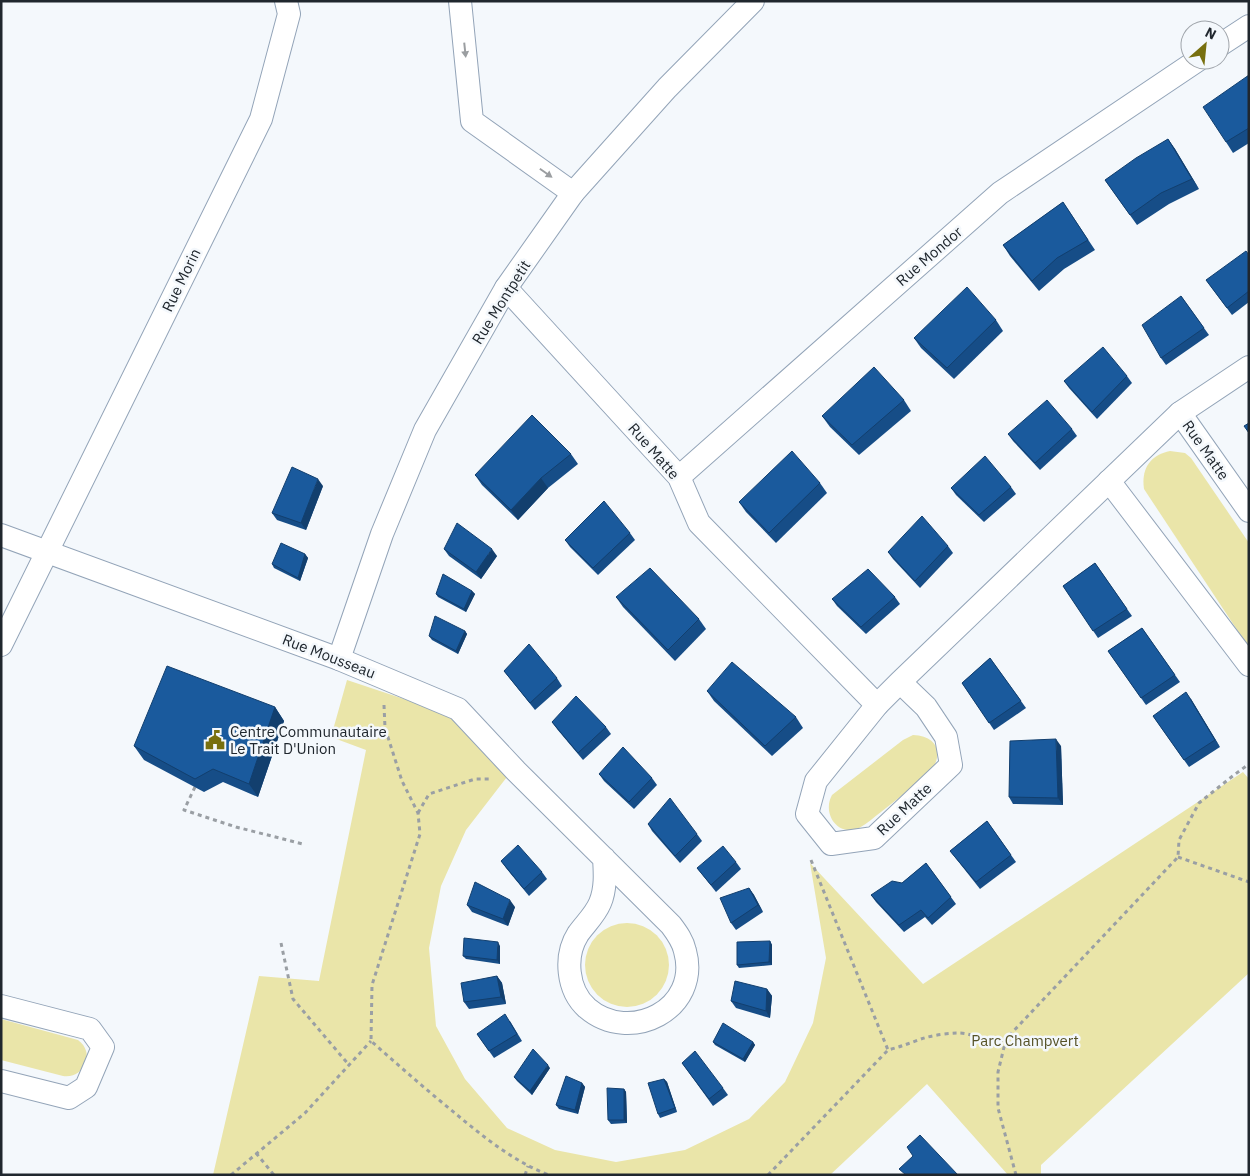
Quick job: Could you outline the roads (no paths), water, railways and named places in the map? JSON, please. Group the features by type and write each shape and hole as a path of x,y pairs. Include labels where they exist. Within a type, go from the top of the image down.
{"street":[{"name":"Rue Morin","path":"1,645 261,119 289,14 286,1"},
{"path":"460,1 472,121 573,193"},
{"name":"Rue Montpetit","path":"339,659 382,534 425,430 506,288 573,193 667,88 753,1"},
{"path":"1230,38 1249,26"},
{"name":"Rue Mondor","path":"679,477 1000,193 1183,70"},
{"name":"Rue Matte","path":"506,288 679,477 699,523 876,705"},
{"name":"Rue Matte","path":"900,682 926,707 946,737 951,765 874,838 832,844 807,814 816,781 876,705 1180,413 1249,367"},
{"name":"Rue Matte","path":"1180,413 1249,511"},
{"path":"1109,481 1249,665"},
{"name":"Rue Mousseau","path":"1,535 339,659 458,709 671,925 680,938 686,952 687,967 685,982 679,996 669,1008 656,1017 642,1023 612,1022 598,1016 585,1006 576,994 571,979 569,964 572,949 578,935 600,903 605,881 604,858"},
{"path":"1,1006 90,1029 103,1047 86,1087 69,1098 1,1081"}],"place":[{"name":"Centre Communautaire Le Trait D'Union","path":"215,740"}],"park label":[{"name":"Parc Champvert","path":"1025,1040"}]}
